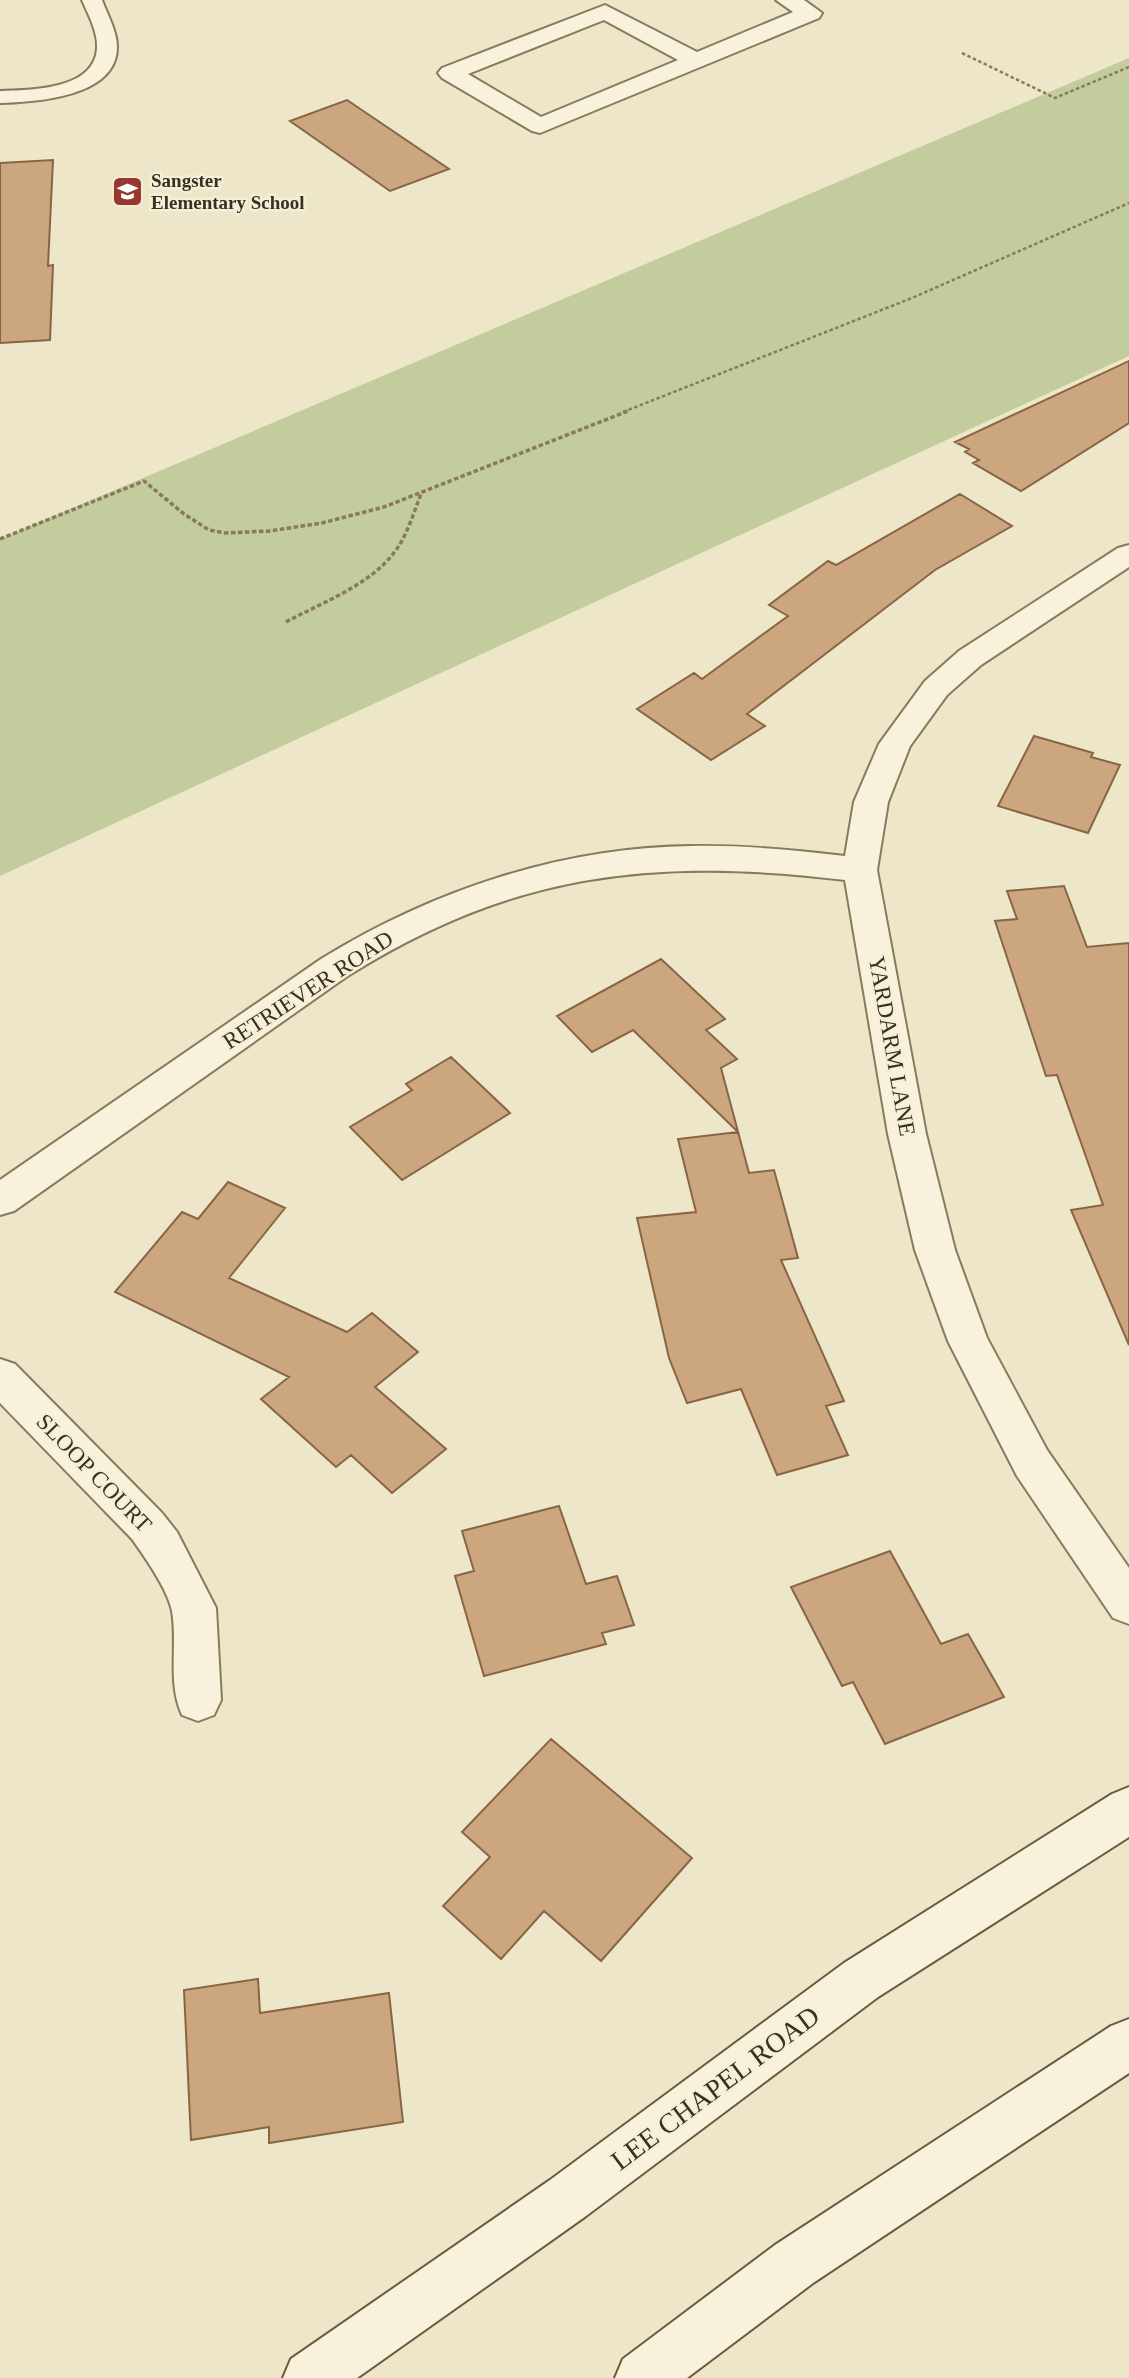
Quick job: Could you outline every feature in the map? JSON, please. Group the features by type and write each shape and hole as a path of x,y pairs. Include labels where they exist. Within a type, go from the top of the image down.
{"street":[{"path":"696,61 605,12 450,74 540,126 696,61 811,13 788,0"},
{"name":"YARDARM LANE","path":"1129,554 970,658 936,688 895,744 871,802 860,870 907,1134 939,1263 968,1340 1032,1462 1129,1604"},
{"name":"RETRIEVER ROAD","path":"0,1200 334,967 408,925 469,900 514,884 568,871 634,861 689,857 756,858 860,870"},
{"name":"SLOOP COURT","path":"0,1376 147,1526 162,1546 194,1608 198,1700"},
{"name":"LEE CHAPEL ROAD","path":"310,2378 568,2198 861,1980 1129,1810"},
{"path":"642,2378 794,2263 1129,2044"}],"lane":[{"path":"0,97 58,92 77,84 97,70 107,47 92,0"}],"path":[{"path":"962,53 1055,98 1129,67"},
{"path":"0,539 90,500 144,481 202,527 225,534 250,533 357,515 421,494 912,298 1129,202"},
{"path":"286,622 386,563 403,536 421,494"}],"green space":[{"path":"1129,58 1129,356 0,876 0,539"}],"building":[{"path":"347,100 449,169 390,191 290,121"},
{"path":"53,160 48,266 53,265 50,340 0,343 0,163"},
{"path":"1129,361 1129,423 1021,491 973,463 979,460 965,452 969,449 955,442"},
{"path":"960,494 1012,526 935,570 747,714 765,726 711,760 637,709 694,673 702,679 788,616 769,605 828,561 836,565"},
{"path":"1034,736 1093,753 1091,757 1120,765 1088,833 998,806"},
{"path":"1064,886 1087,947 1129,943 1129,1345 1071,1210 1103,1205 1057,1075 1046,1076 995,921 1017,919 1007,891"},
{"path":"661,959 725,1019 706,1030 737,1059 721,1068 749,1173 774,1170 798,1258 781,1260 844,1401 826,1406 848,1455 777,1475 741,1389 687,1403 669,1358 637,1218 696,1212 678,1139 738,1132 633,1030 592,1052 557,1016"},
{"path":"451,1057 510,1113 402,1180 350,1127 412,1090 406,1084"},
{"path":"228,1182 285,1208 229,1278 347,1332 372,1313 418,1352 375,1387 446,1449 392,1493 351,1455 336,1467 261,1399 289,1377 115,1292 182,1212 198,1219"},
{"path":"559,1506 586,1584 617,1576 634,1625 602,1633 606,1644 484,1676 455,1576 474,1571 462,1531"},
{"path":"890,1551 941,1644 968,1634 1004,1697 885,1744 853,1682 842,1686 791,1587"},
{"path":"551,1739 692,1858 601,1961 544,1911 501,1959 443,1906 490,1857 462,1832"},
{"path":"258,1979 260,2013 389,1993 403,2122 269,2143 269,2127 191,2140 184,1990"}],"place":[{"name":"Sangster Elementary School","path":"128,191"}]}
